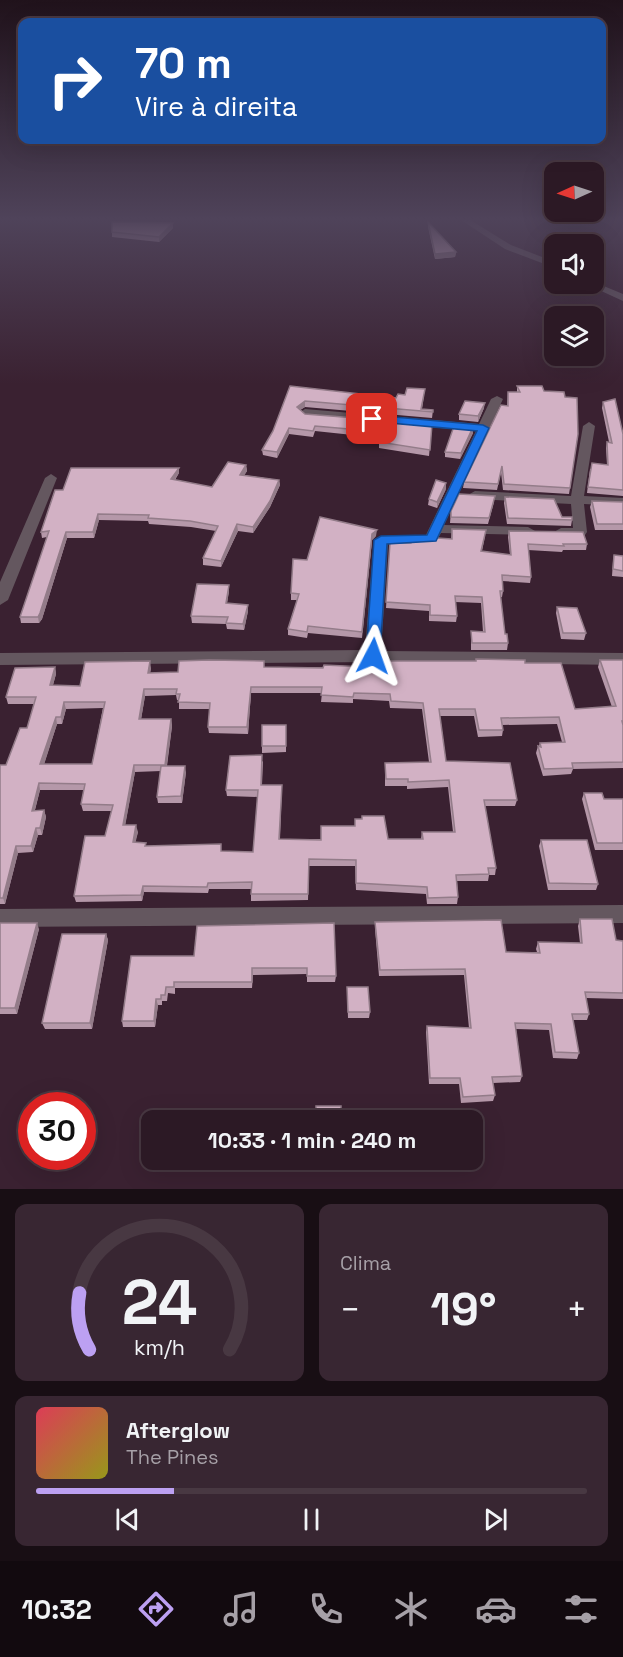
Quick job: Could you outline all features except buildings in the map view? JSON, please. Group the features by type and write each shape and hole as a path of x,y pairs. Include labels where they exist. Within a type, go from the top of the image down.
{"street":[{"path":"604,290 623,298"},
{"path":"373,656 381,540 431,539 497,399"},
{"path":"305,413 483,428"},
{"path":"436,529 580,532 578,500 589,426"},
{"path":"0,600 51,478"},
{"path":"451,494 623,502"},
{"path":"0,659 373,656 623,659"},
{"path":"0,918 623,914"}],"route":[{"path":"372,419 483,428 431,539 381,540 373,656"}]}
